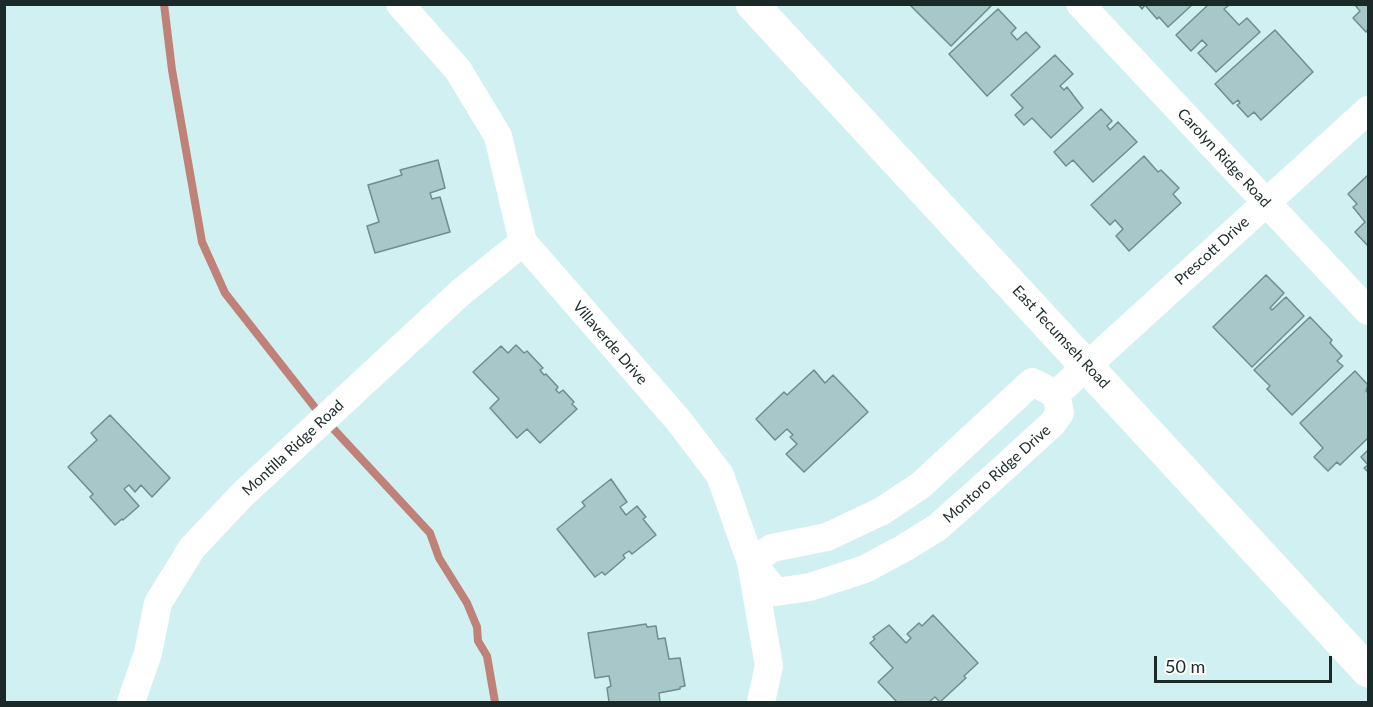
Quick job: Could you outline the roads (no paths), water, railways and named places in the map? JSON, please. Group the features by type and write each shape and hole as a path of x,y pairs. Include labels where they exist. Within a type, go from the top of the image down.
{"main road":[{"name":"East Tecumseh Road","path":"752,4 1368,671"}],"street":[{"name":"Villaverde Drive","path":"400,4 458,70 498,136 523,242 679,421 720,475 752,562 769,666 761,702"},
{"name":"Carolyn Ridge Road","path":"1080,4 1368,311"},
{"name":"Prescott Drive","path":"1056,394 1368,110"},
{"name":"Montilla Ridge Road","path":"131,702 148,653 159,603 192,548 242,495 460,293 523,242"},
{"path":"752,562 772,548 827,537 882,511 921,485 1032,382 1056,394"},
{"name":"Montoro Ridge Drive","path":"752,562 776,591 810,587 865,569 904,548 938,527 1052,424 1060,413 1056,394"}],"waterway":[{"path":"164,4 172,70 202,242 225,293 320,414"},
{"path":"328,423 430,533 439,558 467,603 477,627 478,641 487,656 495,702"}]}
